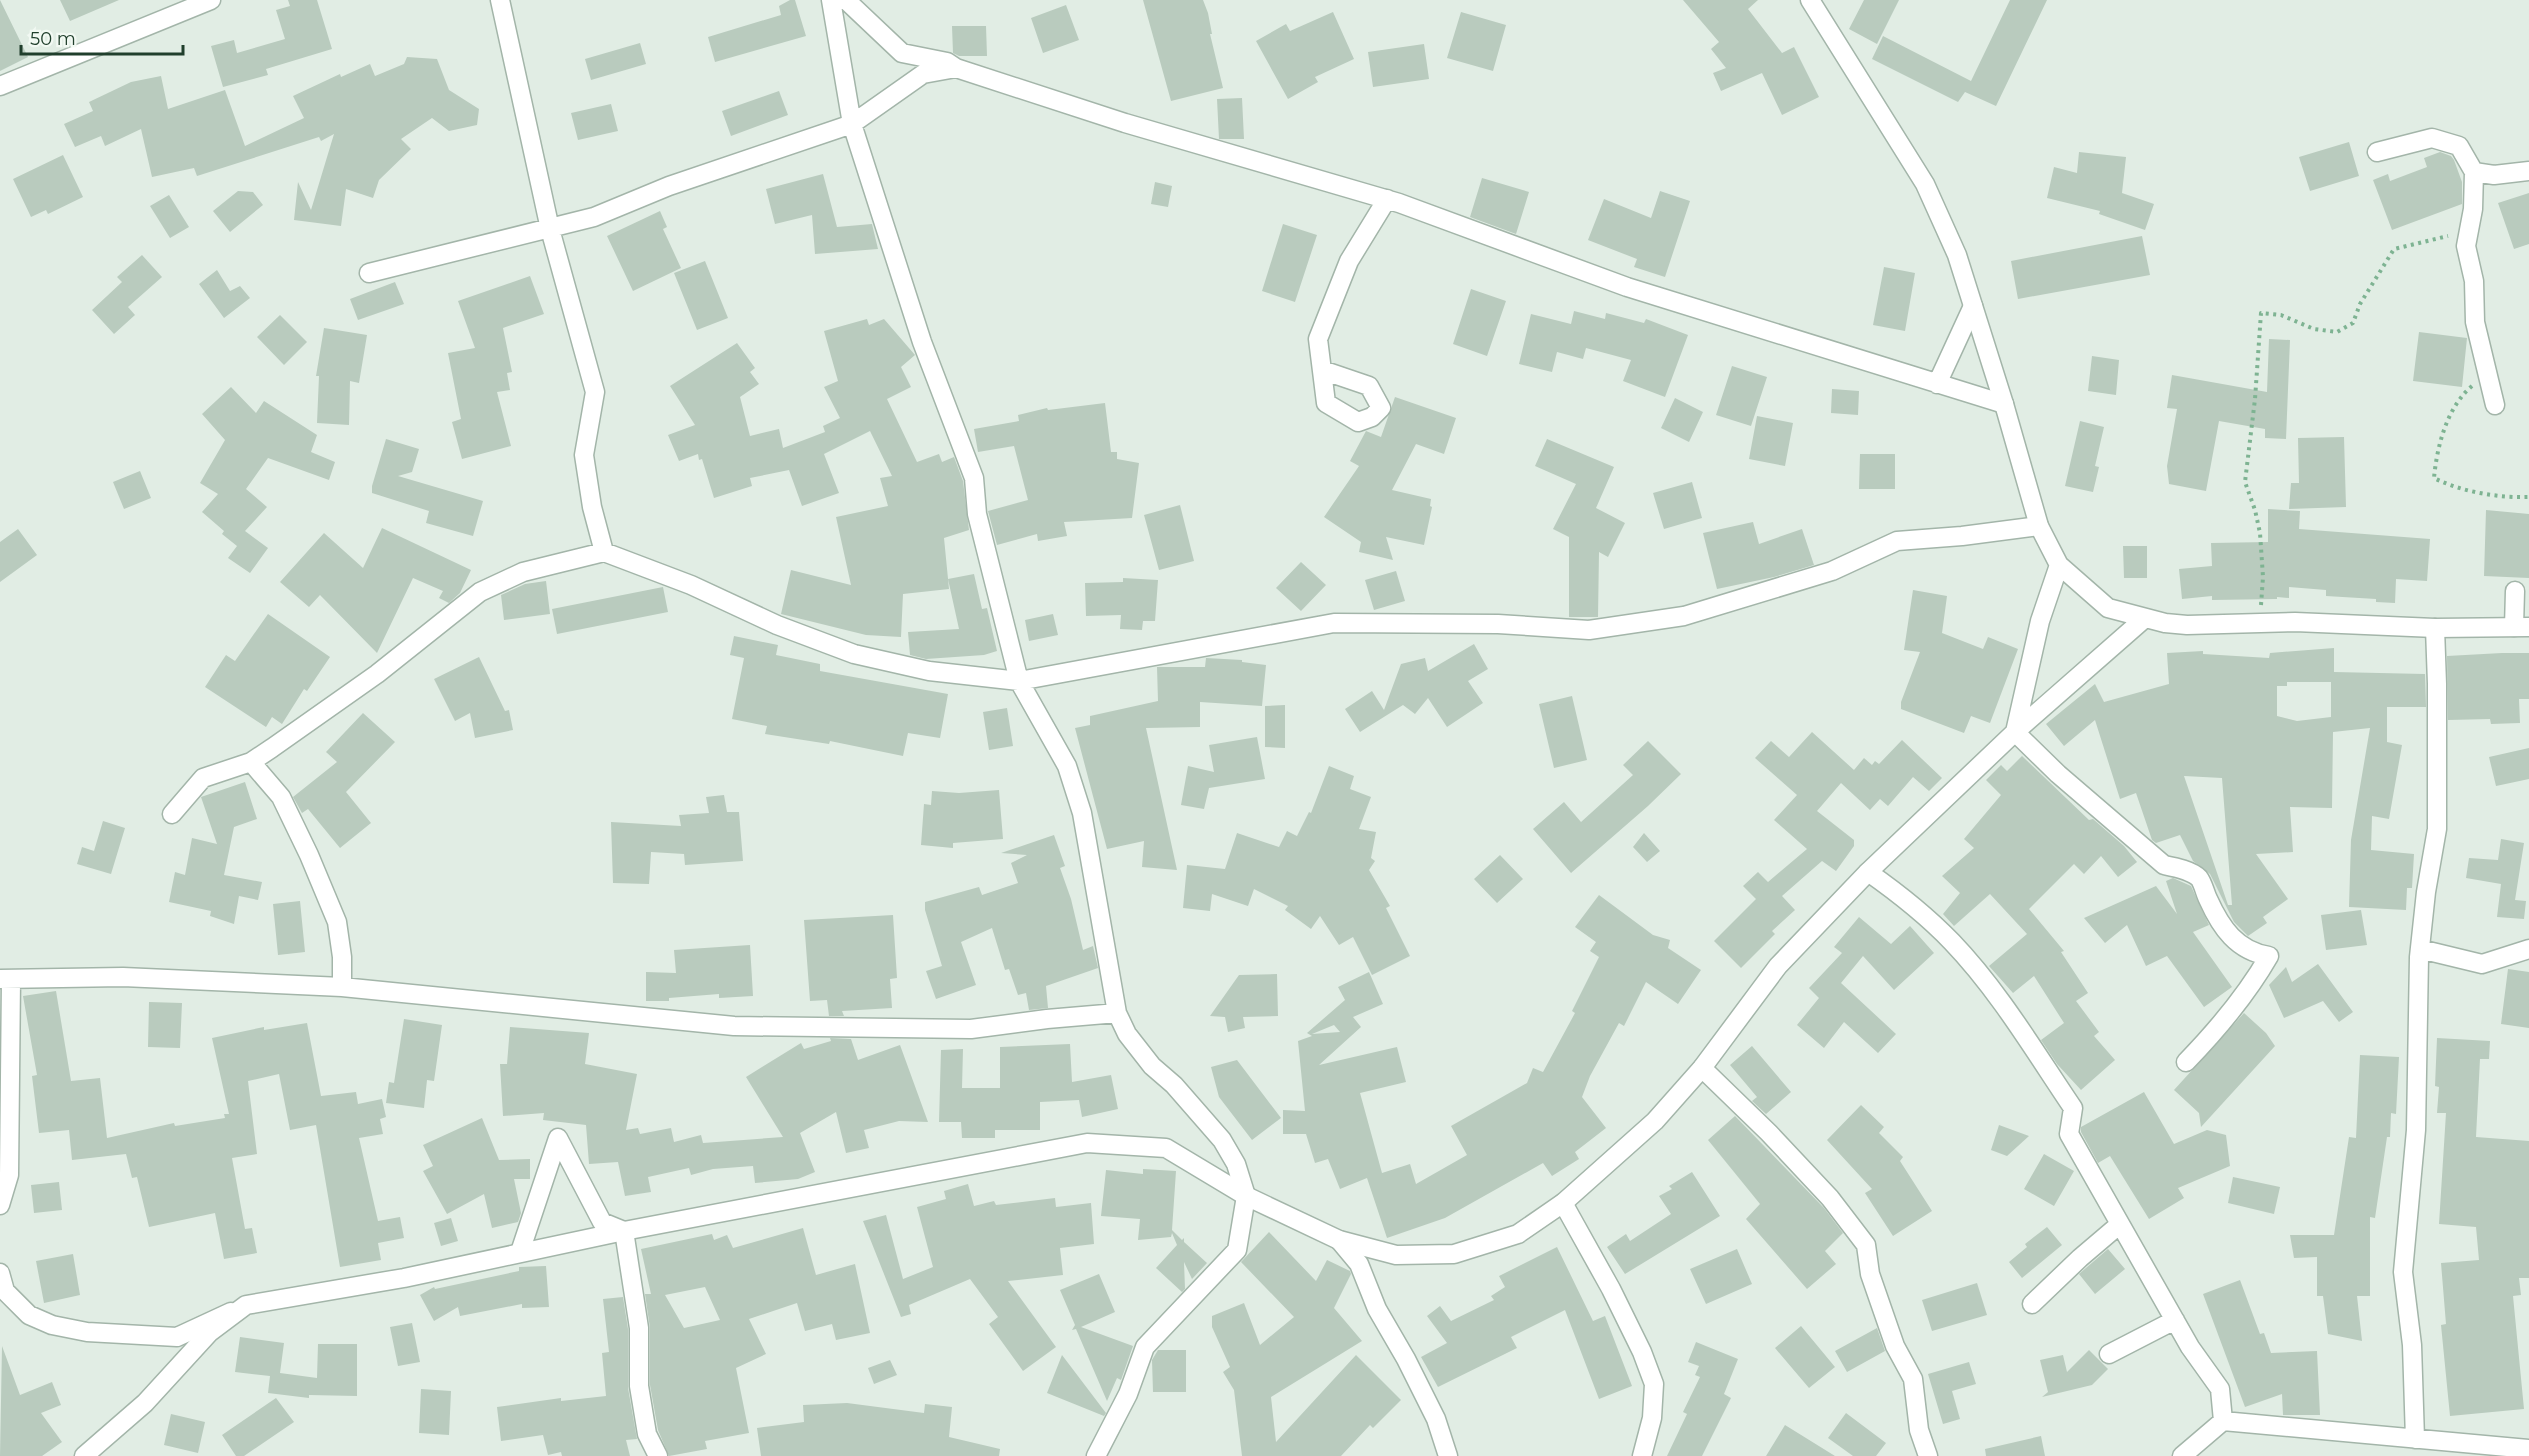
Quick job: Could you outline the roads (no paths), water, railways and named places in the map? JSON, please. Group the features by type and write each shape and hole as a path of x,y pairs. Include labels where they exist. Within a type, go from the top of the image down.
{"street":[{"path":"0,86 211,0"},
{"path":"500,0 550,229 595,392 584,454 592,507 604,552"},
{"path":"831,0 852,124 922,342 974,478 977,514 1019,681 1067,766 1079,800 1117,1013 1127,1034 1152,1066 1174,1085 1222,1140 1236,1164 1246,1196 1237,1250 1145,1347 1128,1395 1096,1456"},
{"path":"846,0 902,53 947,62 956,68 1125,123 1387,199 1627,287 1840,351 2004,404"},
{"path":"1810,0 1925,184 1958,255 2039,526 2059,565 2108,608 2165,623 2187,625 2295,622 2435,628 2521,627 2515,591"},
{"path":"369,273 594,217 669,186 852,124 923,74 956,68"},
{"path":"2377,152 2432,138 2459,146 2474,172 2474,209 2466,246 2474,281 2475,322 2495,405"},
{"path":"2474,172 2494,175 2529,171"},
{"path":"1322,370 1318,339 1349,261 1387,199"},
{"path":"1937,384 1973,306"},
{"path":"172,814 203,778 251,762 377,674 480,592 523,572 604,552 691,585 777,625 854,654 929,671 1019,681 1334,623 1498,624 1589,630 1684,616 1833,571 1897,541 1962,536 2039,526"},
{"path":"2015,732 2040,621 2059,565"},
{"path":"0,1273 6,1291 29,1315 52,1325 87,1332 177,1336 246,1305 393,1280 624,1231 1087,1143 1166,1148 1246,1196 1339,1240 1396,1255 1454,1254 1518,1234 1563,1203 1655,1121 1702,1068 1778,966 1868,872 2015,732 2145,618"},
{"path":"2415,1440 2412,1346 2403,1272 2416,1130 2420,949 2426,892 2437,830 2435,628"},
{"path":"2015,732 2058,774 2164,865 2182,869 2199,878 2212,907 2232,940 2257,954 2269,956 2254,982 2221,1027 2186,1062"},
{"path":"251,762 281,797 313,864 336,922 342,957 342,987"},
{"path":"1868,872 1914,905 1953,943 2000,1000 2073,1108 2069,1134 2190,1347 2220,1389 2223,1421"},
{"path":"2420,949 2482,964 2529,949"},
{"path":"0,1205 9,1175 6,979 123,977 342,987 734,1026 971,1029 1117,1013"},
{"path":"1702,1068 1769,1133 1830,1198 1866,1245 1870,1274 1892,1338 1913,1379 1919,1430 1928,1456"},
{"path":"520,1252 558,1138 602,1222 624,1231"},
{"path":"1563,1203 1611,1289 1642,1352 1654,1384 1652,1418 1642,1456"},
{"path":"2032,1304 2120,1224"},
{"path":"624,1231 639,1328 639,1386 647,1434 658,1456"},
{"path":"1339,1240 1359,1264 1377,1309 1436,1419 1448,1456"},
{"path":"84,1456 145,1403 210,1332 246,1305"},
{"path":"2109,1354 2175,1320"},
{"path":"2182,1456 2223,1421 2529,1449"}]}
